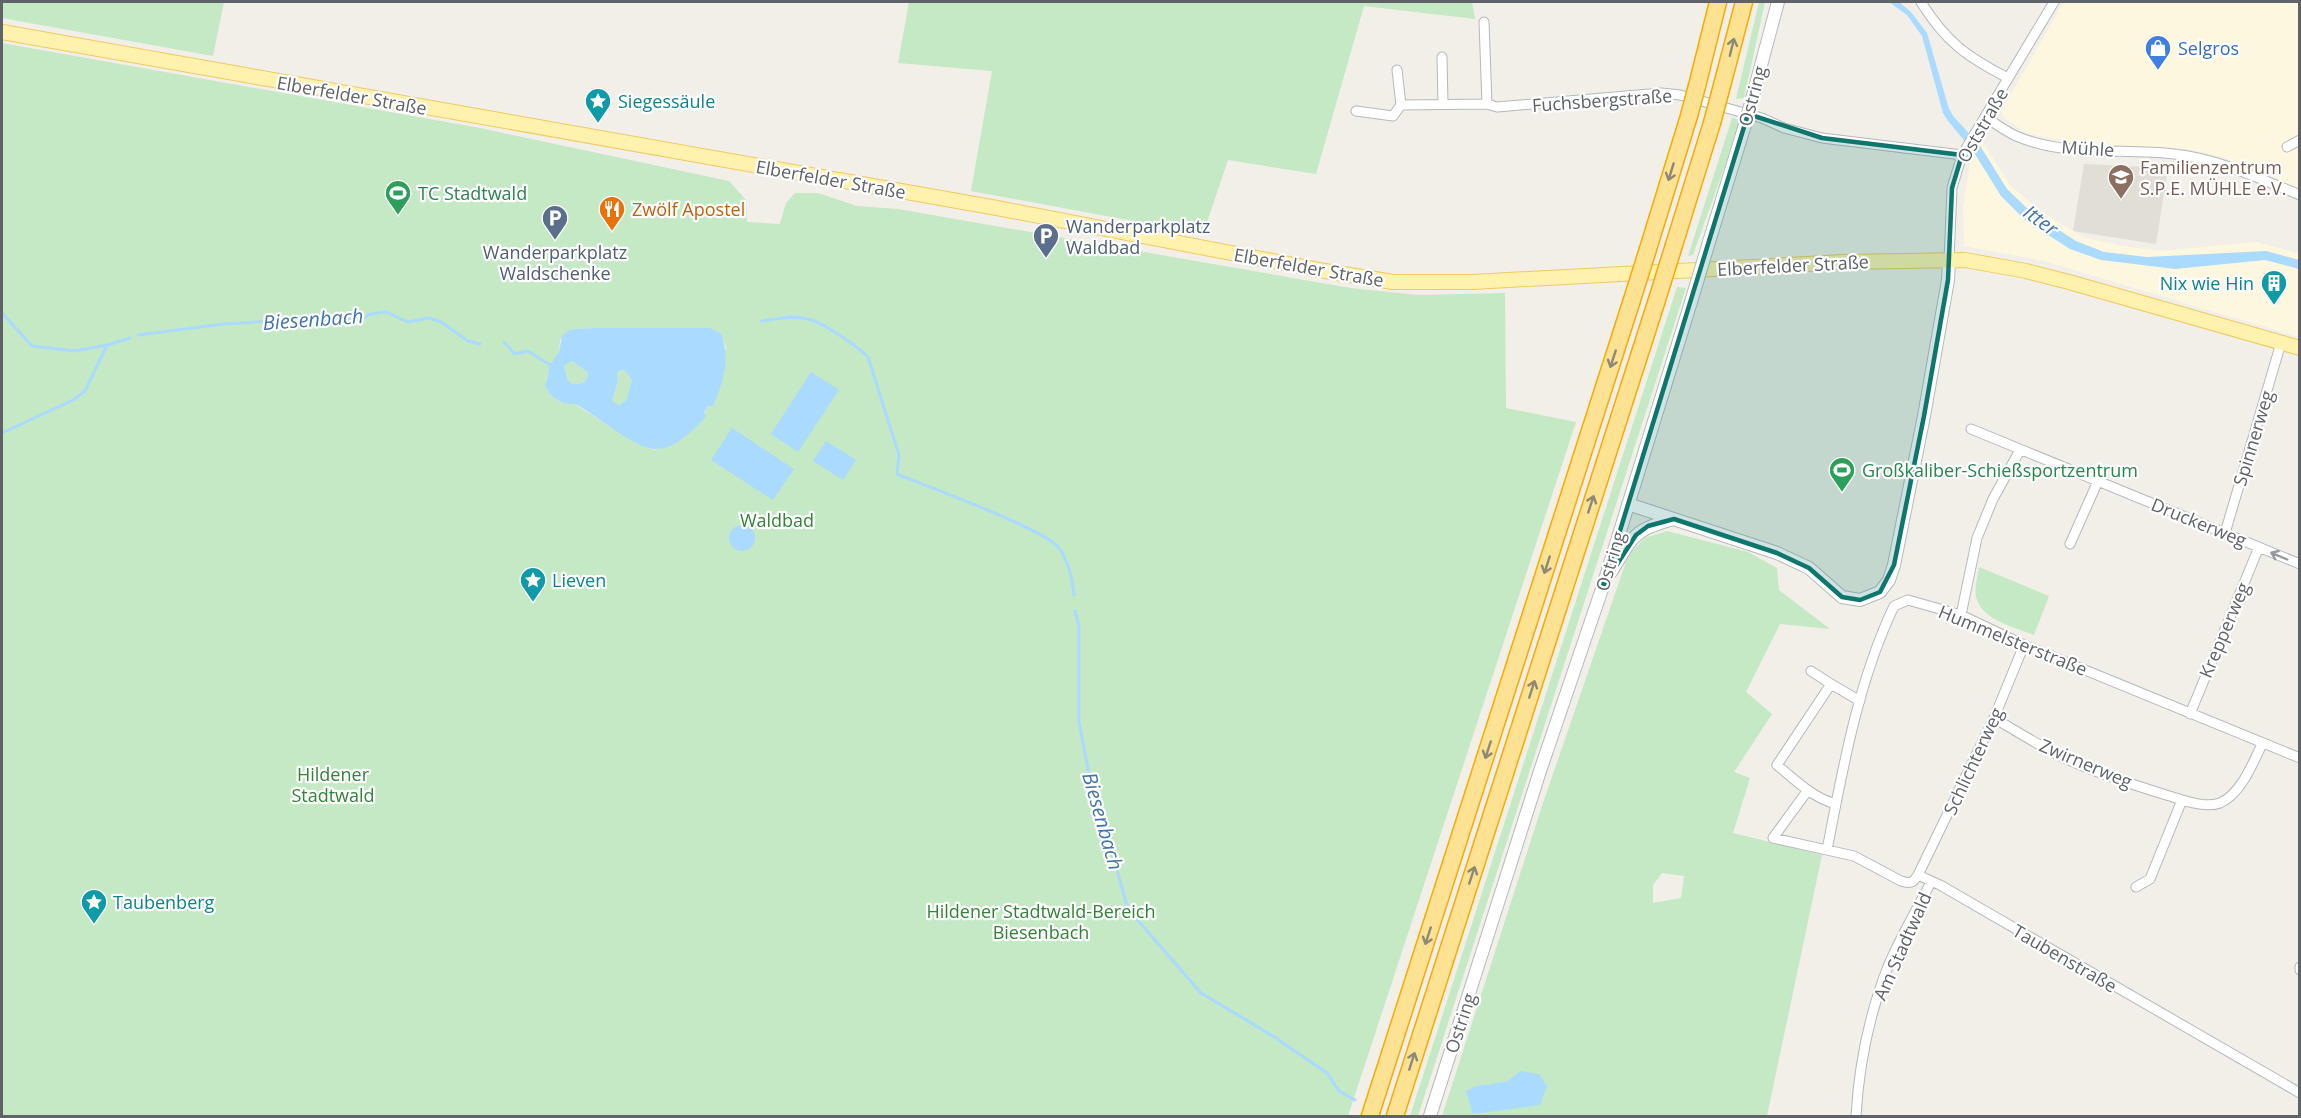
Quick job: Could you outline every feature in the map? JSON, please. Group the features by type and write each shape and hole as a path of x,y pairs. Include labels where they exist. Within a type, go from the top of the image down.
{"highway":[{"path":"1370,1116 1648,249 1689,116 1718,2"},
{"path":"1395,1116 1656,303 1712,123 1744,2"}],"main road":[{"name":"Ostring","path":"1430,1116 1540,771 1603,586 1744,128 1778,2"},
{"name":"Elberfelder Straße","path":"2,32 986,206 1325,271 1394,282 1484,282 1832,262 1972,261 2026,271 2300,348"},
{"path":"1628,504 1777,552 1809,568 1842,597 1860,600 1880,592 1894,565 1908,499 1933,370 1948,280 1949,260"},
{"path":"1603,586 1626,545 1636,535 1648,526 1674,519"}],"street":[{"path":"1921,2 1949,40 1968,55 2008,78"},
{"name":"Oststraße","path":"1949,260 1952,188 1964,151 2054,2"},
{"path":"1484,22 1487,104"},
{"path":"1442,57 1443,104"},
{"path":"1397,70 1401,105"},
{"name":"Fuchsbergstraße","path":"1356,111 1393,116 1401,105 1487,104 1497,107 1661,93 1680,95 1822,138 1964,151"},
{"name":"Mühle","path":"1985,117 2015,135 2044,145 2084,150 2176,154 2226,166 2300,195"},
{"path":"2287,147 2300,140"},
{"name":"Spinnerweg","path":"2224,533 2281,343"},
{"name":"Druckerweg","path":"1971,429 2300,564"},
{"path":"1962,615 1977,538 1993,499 2020,450"},
{"path":"2070,544 2098,481"},
{"name":"Krepperweg","path":"2190,714 2259,547"},
{"name":"Hummelsterstraße","path":"1827,850 1860,701 1894,606 1908,600 1962,615 2024,645 2300,758"},
{"name":"Schlichterweg","path":"1918,875 1994,718 2024,645"},
{"path":"1811,671 1860,701"},
{"path":"1831,684 1777,765 1808,790 1825,801 1836,804"},
{"name":"Zwirnerweg","path":"1994,718 2055,753 2112,778 2202,804 2218,804 2229,797 2245,777 2262,744"},
{"path":"1808,790 1773,838 1827,850 1869,863 1908,884 1913,882 1918,875"},
{"path":"2136,887 2150,879 2182,800"},
{"name":"Taubenstraße","path":"1918,875 1950,890 2300,1093"},
{"name":"Am Stadtwald","path":"1856,1116 1858,1078 1874,1008 1890,963 1931,882"}],"highlighted area":[{"path":"1748,114 1822,138 1962,155 1952,188 1948,280 1924,416 1894,565 1880,592 1860,600 1842,597 1809,568 1777,553 1674,519 1648,526 1636,535 1603,586"}],"shaded area":[{"path":"2064,2 2299,2 2299,188 2222,157 2186,149 2072,143 2026,133 2004,118 2001,112"},
{"path":"1981,140 2010,185 2045,214 2085,238 2160,251 2256,242 2299,253 2299,337 2044,261 1964,246 1963,206 1972,153"},
{"name":"Familienzentrum S.P.E. MÜHLE e.V.","path":"2084,164 2168,168 2156,244 2073,231"}],"green space":[{"path":"2,2 224,2 213,56 2,18"},
{"path":"909,2 1472,2 1475,19 1364,6 1316,174 1228,160 1203,234 971,191 992,71 898,63"},
{"path":"1759,2 1765,2 1744,98 1736,99"},
{"name":"Hildener Stadtwald","path":"2,43 480,128 729,181 746,200 747,222 780,224 786,203 795,193 818,193 857,206 898,209 1350,288 1419,295 1505,293 1506,408 1576,422 1348,1116 2,1116","holes":["710,328 721,333 726,347 712,406 708,406 700,423 670,446 654,450 636,443 576,405 560,402 551,395 546,380 559,352 560,340 574,329"]},
{"path":"1732,118 1741,120 1693,255 1688,256"},
{"path":"1677,287 1686,288 1418,1116 1410,1116"},
{"path":"572,361 588,373 586,379 578,384 572,384 568,380 564,366"},
{"path":"620,370 624,370 632,380 626,400 620,405 612,401 618,381 617,374"},
{"path":"1667,531 1748,552 1777,568 1779,590 1830,629 1780,624 1746,692 1772,714 1734,772 1750,778 1733,833 1822,855 1767,1116 1442,1116 1542,806 1628,556 1645,538","holes":["1662,873 1684,876 1681,898 1653,903 1653,885"]},
{"path":"1979,567 2049,596 2034,635 1999,622 1984,611 1976,596"}],"water":[{"name":"Itter","path":"1889,2 1899,2 1911,12 1927,33 1949,109 1979,144 2007,189 2031,212 2076,241 2104,252 2147,257 2266,251 2299,260 2299,269 2265,260 2175,269 2101,260 2070,249 2026,221 2001,196 1973,151 1948,121 1943,113 1922,36 1907,15"},
{"path":"710,328 721,333 726,361 713,406 708,406 704,413 706,416 684,438 670,446 656,449 628,439 579,406 558,401 545,386 549,367 559,352 562,336 574,329","holes":["572,361 588,373 586,379 578,384 572,384 568,380 564,366","620,370 624,370 632,380 626,400 620,405 612,401 618,381 617,374"]},
{"path":"811,372 839,390 798,452 771,434"},
{"path":"732,428 794,469 773,500 711,460"},
{"path":"826,441 856,460 843,480 813,461"},
{"path":"742,525 751,529 755,538 751,547 742,551 733,547 729,538 733,529"},
{"path":"1521,1071 1539,1074 1547,1086 1540,1105 1473,1114 1466,1091 1476,1086 1506,1082"}],"waterway":[{"name":"Biesenbach","path":"138,335 224,324 361,319 370,314 386,312 408,322 429,318 441,322 468,341 480,344"},
{"name":"Biesenbach","path":"2,313 32,346 75,351 130,338"},
{"name":"Biesenbach","path":"761,321 790,317 815,321 863,352 868,357 899,455 897,474 1010,520 1050,540 1059,548 1065,559 1074,595"},
{"name":"Biesenbach","path":"504,342 515,354 528,351 550,365 552,364"},
{"path":"2,433 73,400 85,391 107,345"},
{"name":"Biesenbach","path":"1075,611 1079,626 1079,722 1088,769 1128,909 1201,993 1273,1036 1327,1073 1339,1091 1355,1100"}],"place":[{"name":"Selgros","path":"2158,71"},
{"name":"Siegessäule","path":"598,124"},
{"name":"Familienzentrum S.P.E. MÜHLE e.V.","path":"2121,200"},
{"name":"TC Stadtwald","path":"398,216"},
{"name":"Zwölf Apostel","path":"612,232"},
{"name":"Wanderparkplatz Waldschenke","path":"555,241"},
{"name":"Wanderparkplatz Waldbad","path":"1046,259"},
{"name":"Nix wie Hin","path":"2274,306"},
{"name":"Großkaliber-Schießsportzentrum","path":"1842,493"},
{"name":"Lieven","path":"533,603"},
{"name":"Taubenberg","path":"94,925"}],"park label":[{"name":"Waldbad","path":"777,520"},
{"name":"Hildener Stadtwald-Bereich Biesenbach","path":"1041,921"}]}
